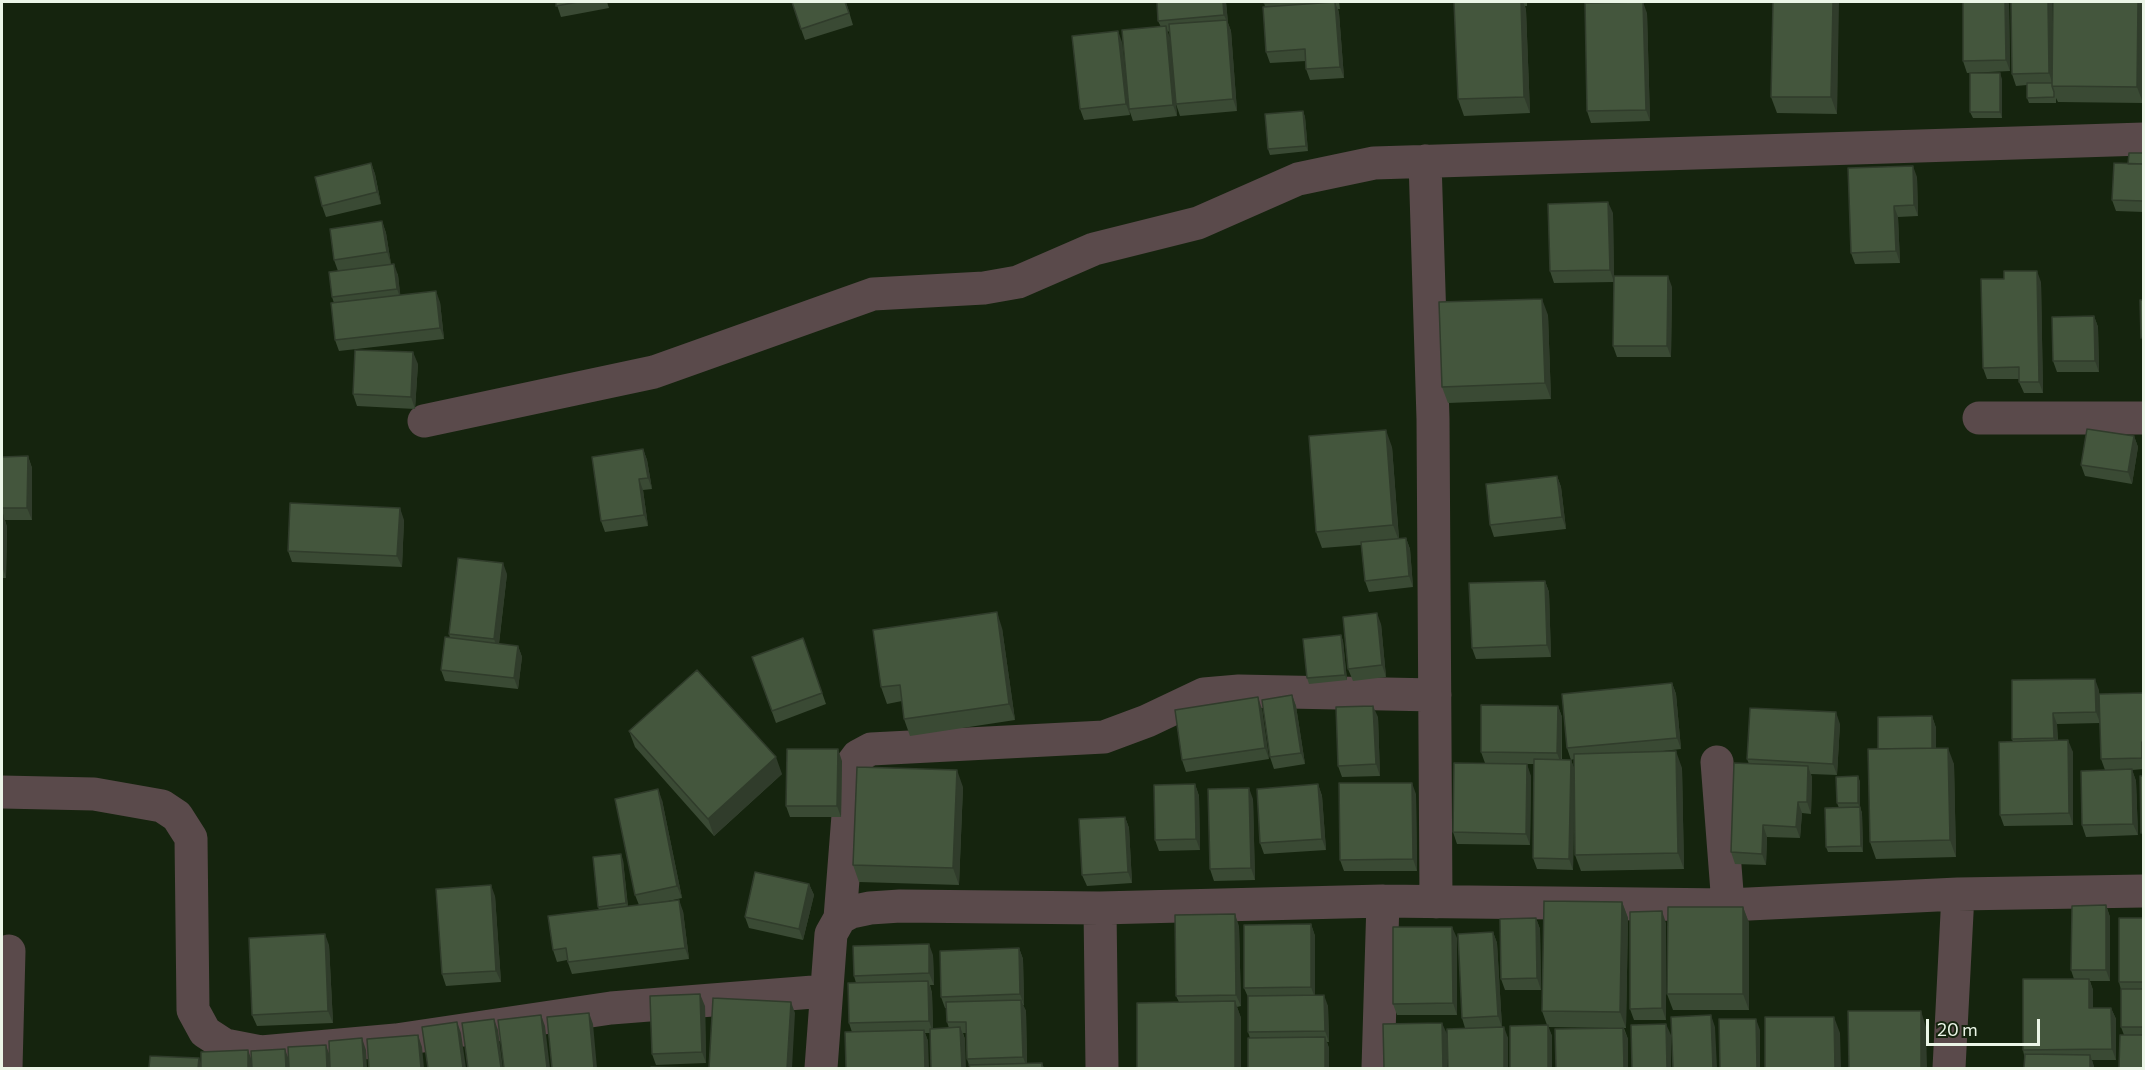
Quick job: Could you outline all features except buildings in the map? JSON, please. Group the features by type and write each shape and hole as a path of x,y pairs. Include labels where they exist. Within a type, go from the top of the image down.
{"street":[{"path":"424,421 654,372 873,294 984,288 1018,282 1094,249 1198,223 1298,179 1374,163 2144,138"},
{"path":"1425,161 1433,419 1436,902"},
{"path":"1979,418 2144,418"},
{"path":"821,1068 831,934 840,918 852,764 858,756 871,749 1104,736 1147,721 1204,694 1239,691 1435,695"},
{"path":"1717,762 1728,905"},
{"path":"2,792 94,794 162,806 177,816 191,838 193,1010 205,1032 225,1046 261,1052 396,1040 610,1008 826,991"},
{"path":"840,918 851,912 870,908 900,906 1100,908 1383,901 1728,905 1958,894 2144,891"},
{"path":"1949,1068 1958,894"},
{"path":"1378,1068 1383,901"},
{"path":"1100,908 1102,1068"},
{"path":"6,1068 9,951"}]}
